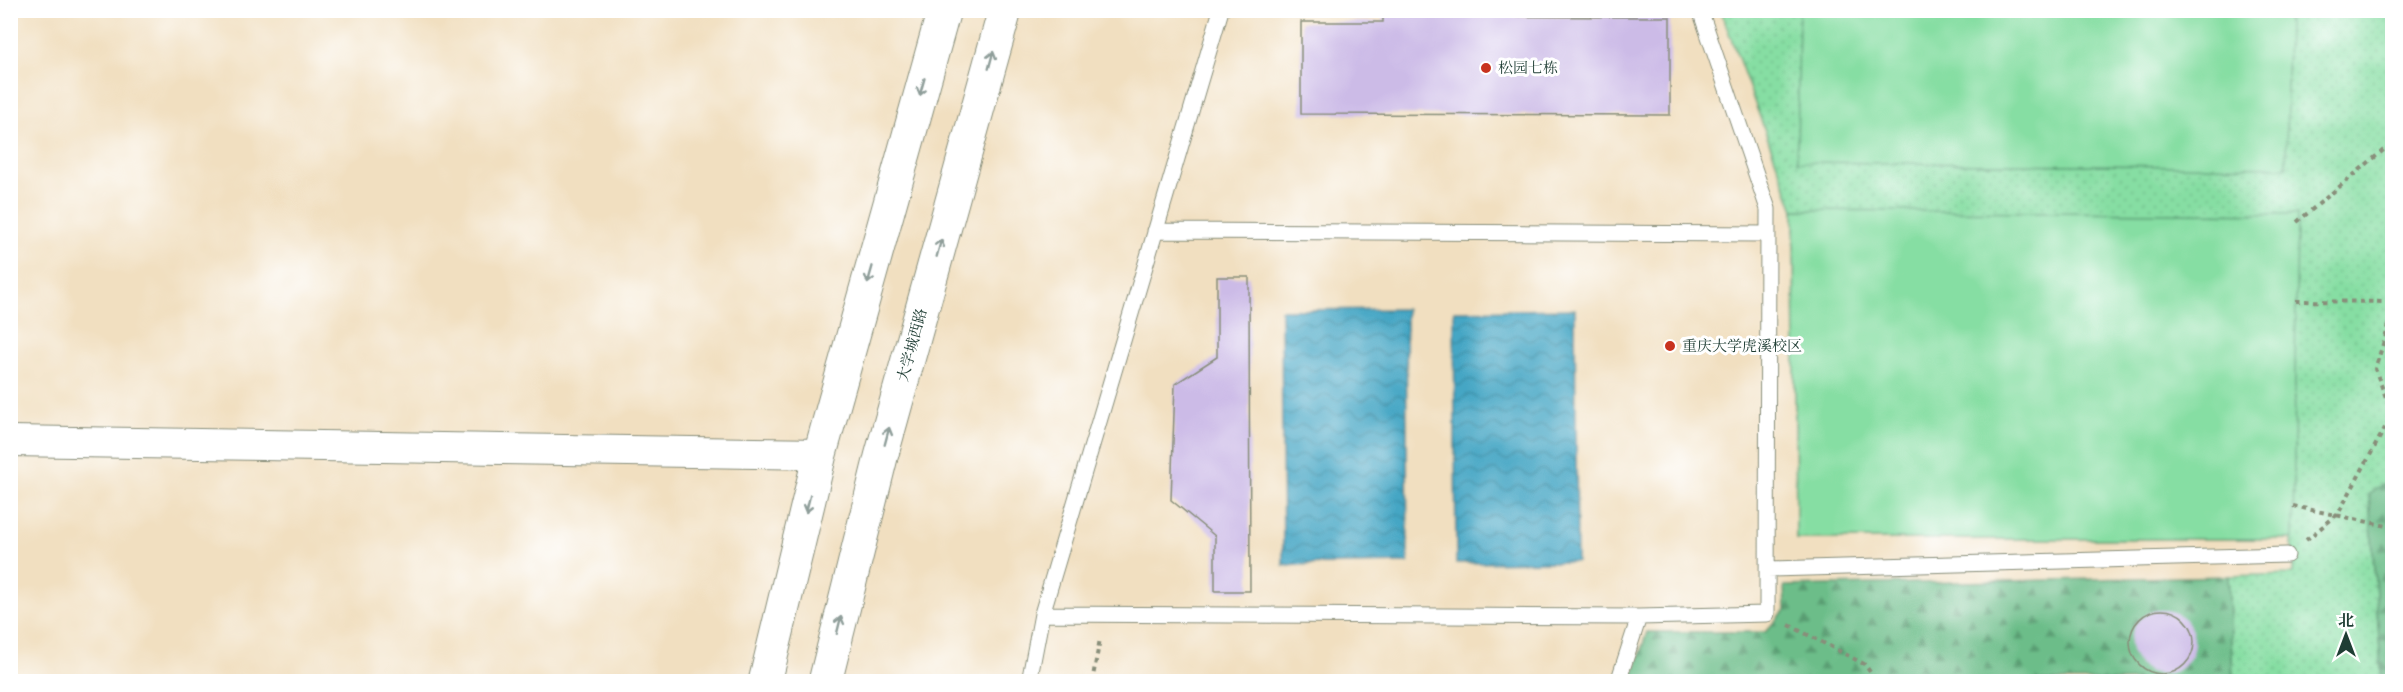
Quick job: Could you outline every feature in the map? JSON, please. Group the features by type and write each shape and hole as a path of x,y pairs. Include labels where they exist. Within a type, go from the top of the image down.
{"main road":[{"path":"765,681 820,454 944,10"},
{"name":"大学城西路","path":"825,681 881,457 1005,10"}],"street":[{"path":"10,441 820,454"}],"lane":[{"path":"1029,681 1042,614 1221,10"},
{"path":"1042,614 1640,617 1767,614 1768,209 1700,10"},
{"path":"1155,231 1768,234"},
{"path":"1767,569 2287,555"},
{"path":"1618,681 1640,617"}],"path":[{"path":"2296,222 2386,148 2392,148"},
{"path":"2295,301 2392,302"},
{"path":"2287,555 2338,514 2392,414 2375,369 2392,316"},
{"path":"2293,506 2392,527"},
{"path":"1092,681 1105,614"},
{"path":"1767,614 1864,664 1878,681"}],"green space":[{"path":"1721,11 2392,11 2392,477 2369,495 2382,681 2233,681 2228,576 2293,574 2292,539 1796,539 1794,210"},
{"path":"1799,11 2288,11 2286,167 1797,162"},
{"path":"1794,210 2297,214 2293,539 1796,539"},
{"path":"2392,477 2392,681 2382,681 2369,494"},
{"path":"2228,576 2233,681 1631,681 1647,632 1765,632 1785,610 1784,586"}],"water":[{"path":"1406,309 1408,563 1283,565 1281,310"},
{"path":"1575,309 1577,562 1456,563 1454,311"}],"building":[{"name":"松园七栋","path":"1383,10 1425,10 1425,16 1670,17 1670,115 1301,114 1301,22 1383,22"},
{"path":"1217,277 1249,277 1250,591 1215,591 1215,536 1171,500 1175,384 1217,357"},
{"path":"2156,610 2168,610 2185,619 2192,630 2194,642 2192,654 2185,665 2168,674 2156,674 2144,669 2135,660 2130,648 2130,636 2135,624 2144,615"}],"place":[{"name":"松园七栋","path":"1486,68"},
{"name":"重庆大学虎溪校区","path":"1670,346"}]}
